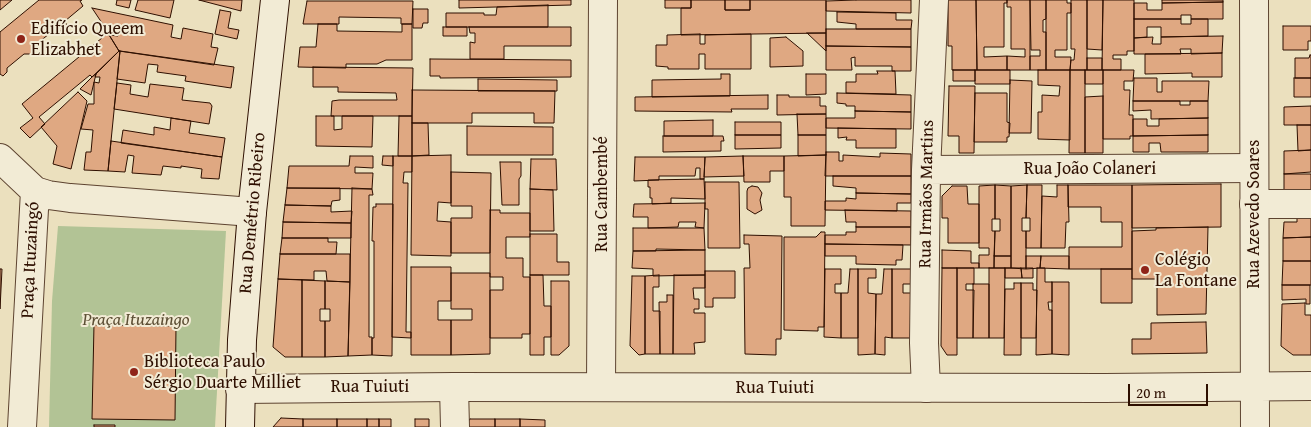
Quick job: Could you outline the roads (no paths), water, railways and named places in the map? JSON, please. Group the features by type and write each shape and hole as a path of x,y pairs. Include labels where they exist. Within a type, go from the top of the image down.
{"street":[{"name":"Rua Demétrio Ribeiro","path":"240,427 242,340 252,212 275,0"},
{"name":"Rua Cambembé","path":"601,387 603,0"},
{"name":"Rua Irmãos Martins","path":"926,388 924,343 926,170 934,0"},
{"name":"Rua Azevedo Soares","path":"1254,0 1255,427"},
{"path":"0,158 34,191"},
{"name":"Rua João Colaneri","path":"926,170 1254,168"},
{"name":"Praça Ituzaingó","path":"22,427 34,191 70,198 252,212"},
{"path":"1254,204 1311,204"},
{"name":"Rua Tuiuti","path":"240,389 1311,386"},
{"path":"454,387 455,427"}],"place":[{"name":"Edifício Queem Elizabhet","path":"21,39"},
{"name":"Colégio La Fontane","path":"1145,270"},
{"name":"Biblioteca Paulo Sérgio Duarte Milliet","path":"134,372"}],"park label":[{"name":"Praça Ituzaingo","path":"136,320"}]}
